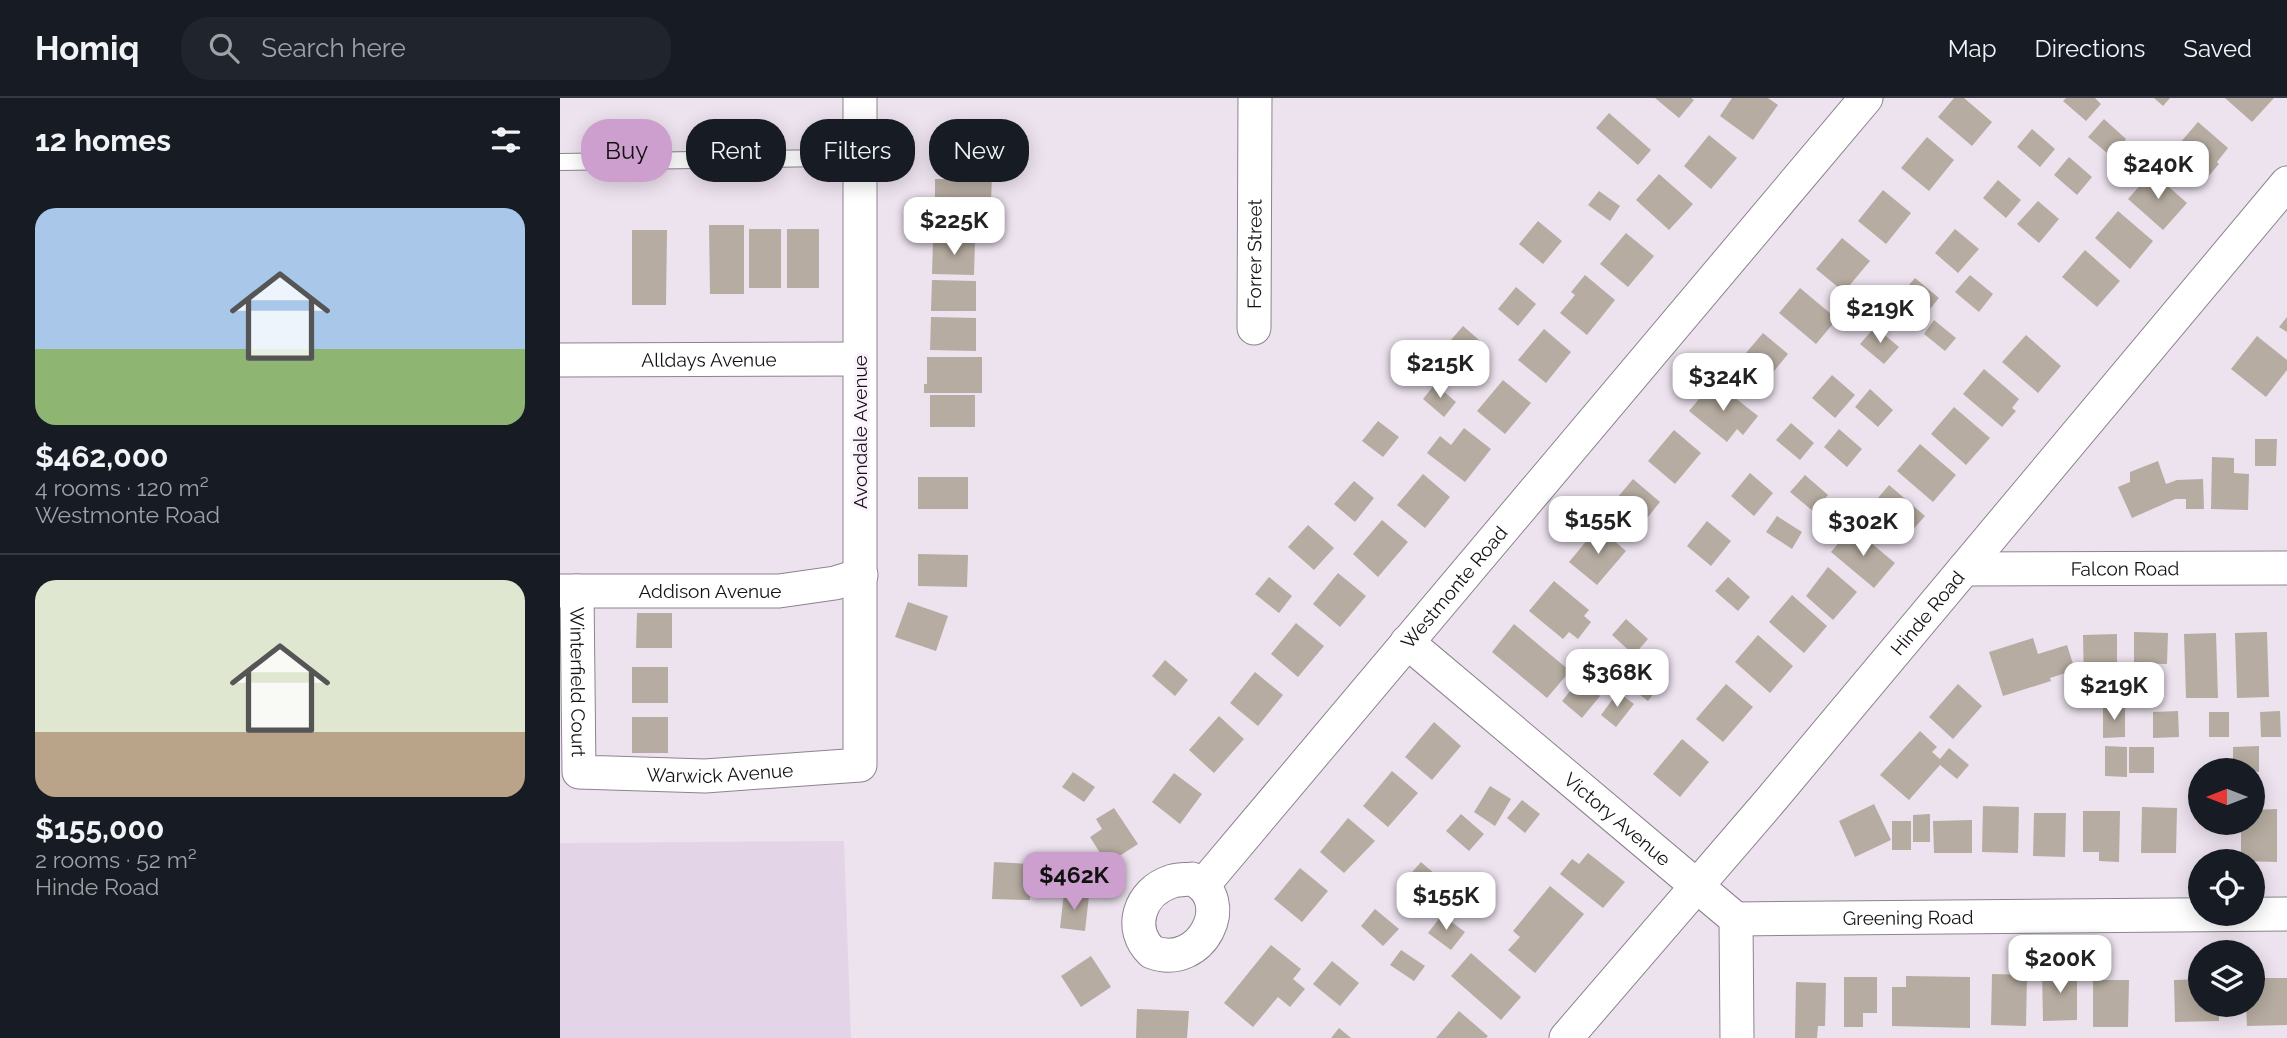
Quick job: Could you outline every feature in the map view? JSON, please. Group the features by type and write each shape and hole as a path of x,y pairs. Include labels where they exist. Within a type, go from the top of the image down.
{"street":[{"name":"Avondale Avenue","path":"860,98 860,119"},
{"name":"Forrer Street","path":"1255,98 1255,328"},
{"name":"Westmonte Road","path":"1204,884 1866,98"},
{"name":"Avondale Avenue","path":"860,182 860,765"},
{"name":"Hinde Road","path":"1566,1038 1770,801 2287,183"},
{"name":"Alldays Avenue","path":"560,360 859,359"},
{"name":"Falcon Road","path":"1964,569 2287,568"},
{"name":"Addison Avenue","path":"569,591 779,591 835,583 861,575"},
{"name":"Winterfield Court","path":"569,591 579,772"},
{"name":"Victory Avenue","path":"1407,642 1736,919"},
{"name":"Warwick Avenue","path":"579,772 705,775 860,765"},
{"name":"Greening Road","path":"1736,919 2287,914"},
{"path":"1736,919 1737,1038"}],"lane":[{"path":"560,162 800,158"}],"shaded area":[{"path":"844,841 851,1038 560,1038 560,843"}],"building":[{"path":"1655,98 1691,98 1694,100 1679,118"},
{"path":"1732,98 1768,98 1778,105 1753,140 1720,116"},
{"path":"1954,98 1964,98 1992,122 1972,146 1938,117"},
{"path":"2066,98 2095,98 2101,104 2086,121 2063,101"},
{"path":"2154,98 2170,98 2163,106"},
{"path":"2225,98 2274,98 2252,122"},
{"path":"1609,113 1651,150 1638,165 1596,128"},
{"path":"2104,119 2126,139 2112,157 2088,137"},
{"path":"2198,122 2228,148 2217,162 2219,164 2200,186 2167,158"},
{"path":"2032,129 2055,149 2040,167 2017,147"},
{"path":"1709,135 1737,158 1711,189 1684,166"},
{"path":"1927,137 1954,160 1929,191 1901,168"},
{"path":"2069,157 2092,177 2077,195 2054,175"},
{"path":"2152,172 2187,203 2163,230 2128,199"},
{"path":"1659,174 1693,204 1669,230 1636,200"},
{"path":"1998,180 2021,200 2006,218 1983,198"},
{"path":"935,182 992,182 991,200 935,199"},
{"path":"1883,190 1911,213 1886,244 1858,221"},
{"path":"1599,191 1620,206 1610,221 1588,205"},
{"path":"2038,201 2059,219 2039,243 2017,224"},
{"path":"976,202 976,236 924,233 924,203"},
{"path":"2118,211 2153,241 2130,269 2095,238"},
{"path":"1538,221 1562,241 1543,264 1519,244"},
{"path":"709,225 744,225 744,294 710,294"},
{"path":"749,229 781,229 781,288 749,288"},
{"path":"787,229 819,229 819,288 787,288"},
{"path":"1955,229 1979,249 1958,273 1935,253"},
{"path":"632,230 667,230 666,305 632,305"},
{"path":"1626,233 1654,256 1628,287 1600,264"},
{"path":"1842,238 1870,261 1844,292 1816,269"},
{"path":"933,239 975,240 974,275 932,274"},
{"path":"2085,250 2120,281 2097,307 2062,277"},
{"path":"1585,275 1615,300 1587,335 1560,313 1575,295 1571,292"},
{"path":"1970,275 1993,294 1979,312 1955,292"},
{"path":"1915,278 1939,298 1925,315 1900,295"},
{"path":"932,280 976,281 976,311 931,311"},
{"path":"1516,287 1536,304 1518,326 1498,309"},
{"path":"1800,288 1837,319 1816,344 1779,313"},
{"path":"931,317 976,318 976,351 930,350"},
{"path":"2287,317 2287,332 2279,327"},
{"path":"1934,320 1956,338 1945,351 1924,334"},
{"path":"1463,326 1487,347 1468,369 1444,348"},
{"path":"1875,327 1899,347 1884,364 1860,344"},
{"path":"1544,329 1571,352 1546,383 1518,360"},
{"path":"1763,333 1788,354 1760,388 1734,367"},
{"path":"2026,335 2061,366 2038,393 2002,362"},
{"path":"2257,336 2287,360 2287,370 2266,397 2231,369"},
{"path":"927,357 982,357 982,393 924,393 924,384 927,384"},
{"path":"1984,369 2019,399 2012,408 2016,411 2002,427 1963,394"},
{"path":"1832,375 1855,395 1835,418 1812,398"},
{"path":"1503,380 1531,403 1505,434 1477,411"},
{"path":"1435,384 1456,402 1444,417 1423,399"},
{"path":"1710,386 1715,391 1720,386 1758,416 1743,435 1737,429 1727,442 1689,411"},
{"path":"1870,389 1893,410 1878,427 1855,407"},
{"path":"930,395 975,395 975,427 930,427"},
{"path":"1954,407 1990,438 1966,465 1931,434"},
{"path":"1378,421 1399,437 1383,457 1362,441"},
{"path":"1791,423 1814,443 1800,460 1776,440"},
{"path":"1464,428 1491,449 1465,482 1427,453 1440,436 1451,445"},
{"path":"1839,429 1862,449 1847,467 1824,447"},
{"path":"1674,430 1701,453 1675,484 1648,461"},
{"path":"2255,439 2277,439 2276,466 2255,466"},
{"path":"1920,444 1956,475 1933,502 1897,471"},
{"path":"2212,457 2234,458 2234,473 2249,474 2248,510 2211,509"},
{"path":"2158,461 2166,484 2177,480 2203,479 2204,509 2186,509 2186,499 2175,499 2132,518 2118,487 2130,482 2130,472"},
{"path":"1750,473 1773,493 1754,516 1731,496"},
{"path":"1423,474 1450,497 1425,528 1397,505"},
{"path":"1805,475 1828,495 1814,512 1790,492"},
{"path":"918,477 968,477 968,509 918,509"},
{"path":"1633,479 1660,502 1635,533 1607,510"},
{"path":"1354,481 1374,498 1355,522 1334,504"},
{"path":"1889,485 1925,516 1901,543 1866,512"},
{"path":"1777,516 1802,532 1792,549 1766,532"},
{"path":"1382,520 1408,542 1378,577 1353,554"},
{"path":"1707,521 1731,541 1711,566 1687,546"},
{"path":"1308,525 1334,548 1314,570 1288,547"},
{"path":"1598,527 1626,551 1597,585 1569,562"},
{"path":"1852,527 1895,563 1874,588 1831,552"},
{"path":"918,554 968,555 967,587 918,586"},
{"path":"1828,567 1857,592 1833,620 1806,596"},
{"path":"1338,573 1366,596 1340,627 1313,604"},
{"path":"1269,577 1292,596 1279,613 1255,594"},
{"path":"1728,577 1750,597 1738,611 1715,591"},
{"path":"1554,581 1589,610 1584,616 1591,622 1578,639 1569,632 1563,639 1529,611"},
{"path":"1792,595 1827,626 1804,653 1769,622"},
{"path":"908,602 948,616 936,651 895,637"},
{"path":"637,613 672,613 672,648 636,648"},
{"path":"1626,619 1648,639 1634,655 1612,635"},
{"path":"1296,623 1324,646 1298,677 1271,654"},
{"path":"1514,624 1570,671 1547,698 1492,652"},
{"path":"2134,632 2168,633 2167,664 2134,663"},
{"path":"2267,632 2269,697 2237,698 2235,633"},
{"path":"2216,633 2218,698 2186,698 2184,634"},
{"path":"2117,634 2117,684 2084,684 2083,635"},
{"path":"1758,635 1793,666 1770,693 1735,662"},
{"path":"2033,638 2038,654 2067,645 2075,670 2050,678 2051,681 2003,696 1989,652"},
{"path":"1165,660 1188,680 1175,696 1152,676"},
{"path":"632,667 668,667 668,703 632,703"},
{"path":"1640,667 1661,684 1648,701 1626,684"},
{"path":"1255,672 1283,695 1258,726 1230,703"},
{"path":"1580,679 1600,696 1582,718 1562,701"},
{"path":"1726,684 1753,707 1723,742 1696,719"},
{"path":"1958,684 1982,706 1953,739 1929,717"},
{"path":"1618,692 1634,704 1616,727 1601,715"},
{"path":"2103,707 2125,707 2125,737 2103,738"},
{"path":"2178,711 2179,737 2153,738 2153,712"},
{"path":"2280,711 2281,737 2261,737 2260,712"},
{"path":"2209,712 2229,712 2229,737 2209,737"},
{"path":"1219,716 1244,739 1214,773 1189,750"},
{"path":"632,717 668,717 668,753 632,753"},
{"path":"1434,722 1461,746 1432,780 1405,757"},
{"path":"1920,731 1937,747 1932,752 1940,759 1949,748 1969,765 1957,779 1940,765 1909,800 1880,775"},
{"path":"1682,739 1709,762 1680,797 1653,774"},
{"path":"2105,746 2127,747 2127,777 2105,776"},
{"path":"2259,746 2259,758 2233,758 2233,747"},
{"path":"2129,747 2154,747 2154,773 2129,773"},
{"path":"1392,771 1418,793 1388,827 1363,806"},
{"path":"1073,772 1095,787 1084,802 1062,787"},
{"path":"1174,773 1202,794 1180,824 1152,802"},
{"path":"1490,786 1511,799 1495,826 1474,812"},
{"path":"1522,800 1540,814 1525,833 1507,818"},
{"path":"1874,804 1891,840 1855,857 1839,821"},
{"path":"1983,806 2019,807 2018,853 1982,852"},
{"path":"2142,807 2177,808 2176,853 2141,853"},
{"path":"1114,808 1138,844 1107,864 1090,837 1102,829 1096,819"},
{"path":"2265,809 2277,809 2277,862 2265,862 2265,849 2241,849 2241,835 2265,835"},
{"path":"2083,811 2120,811 2119,862 2099,861 2099,852 2083,852"},
{"path":"2034,813 2066,813 2065,857 2033,856"},
{"path":"1461,814 1484,834 1469,851 1446,831"},
{"path":"1930,814 1930,842 1913,842 1913,815"},
{"path":"1348,818 1375,841 1344,873 1320,852"},
{"path":"1972,820 1972,853 1934,853 1933,821"},
{"path":"1892,821 1911,821 1911,850 1892,850"},
{"path":"1588,853 1625,882 1603,908 1560,874 1572,859 1579,864"},
{"path":"994,862 1031,864 1030,900 992,899"},
{"path":"1421,862 1444,882 1429,899 1406,879"},
{"path":"1300,868 1328,891 1302,922 1274,899"},
{"path":"1550,886 1584,914 1535,973 1508,950 1520,937 1513,931"},
{"path":"1064,893 1089,896 1085,931 1060,928"},
{"path":"1375,909 1399,929 1383,946 1361,926"},
{"path":"1442,915 1465,932 1451,950 1428,933"},
{"path":"1271,945 1301,969 1293,979 1305,989 1290,1007 1278,997 1253,1027 1224,1003"},
{"path":"1401,950 1425,966 1414,981 1390,965"},
{"path":"1471,953 1521,997 1501,1020 1451,976"},
{"path":"1091,956 1111,987 1081,1007 1061,976"},
{"path":"1332,961 1359,983 1340,1006 1313,984"},
{"path":"2077,970 2077,1020 2043,1021 2042,971"},
{"path":"1992,974 2027,975 2026,1026 1991,1025"},
{"path":"1906,976 1970,977 1970,1028 1892,1026 1892,987 1906,987"},
{"path":"1844,977 1877,977 1877,1013 1863,1013 1863,1027 1844,1027"},
{"path":"2265,978 2287,978 2287,1025 2247,1026 2247,1017 2265,1017"},
{"path":"2188,979 2188,1017 2219,1017 2219,1021 2175,1022 2174,980"},
{"path":"2093,980 2129,980 2128,1027 2093,1027"},
{"path":"1796,982 1826,983 1825,1026 1818,1026 1817,1038 1795,1038"},
{"path":"1137,1009 1189,1011 1187,1038 1136,1038"},
{"path":"1459,1011 1488,1036 1436,1038"},
{"path":"1339,1028 1351,1038 1331,1038"}]}
